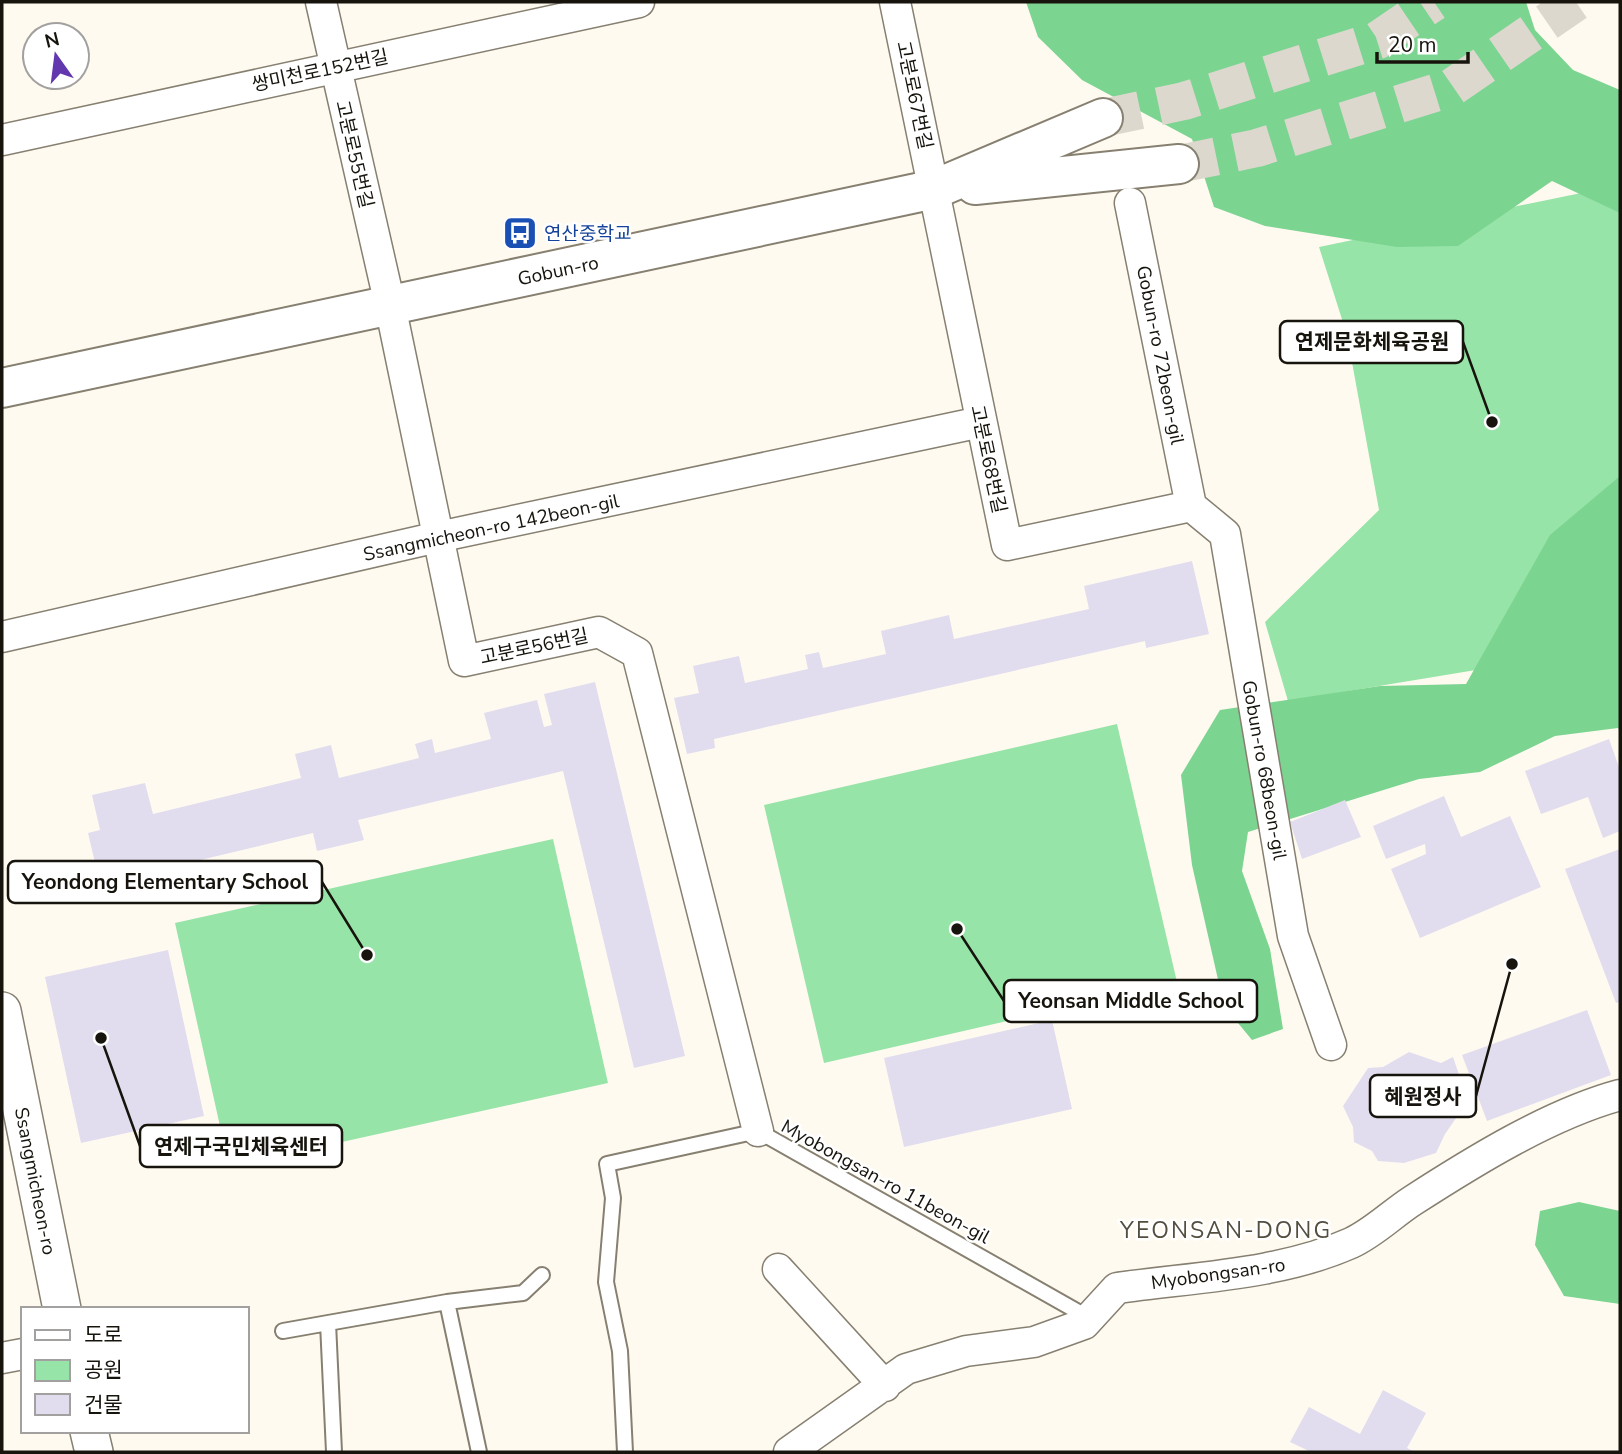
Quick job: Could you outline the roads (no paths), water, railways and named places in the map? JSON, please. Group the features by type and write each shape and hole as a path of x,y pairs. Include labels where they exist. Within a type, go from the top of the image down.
{"main road":[{"name":"Gobun-ro","path":"2,388 935,189 1103,118"},
{"path":"935,189 1179,164"}],"street":[{"name":"고분로55번길","path":"321,2 390,305"},
{"name":"쌍미천로152번길","path":"2,141 639,2"},
{"name":"고분로67번길","path":"895,2 935,189"},
{"name":"고분로68번길","path":"935,189 1007,545 1191,506"},
{"name":"Gobun-ro 72beon-gil","path":"1130,203 1191,506"},
{"name":"고분로56번길","path":"390,305 464,661 600,632 637,653 758,1131"},
{"name":"Ssangmicheon-ro 142beon-gil","path":"2,637 438,537 981,422"},
{"name":"Gobun-ro 68beon-gil","path":"1191,506 1225,534 1293,936 1331,1045"},
{"name":"Ssangmicheon-ro","path":"2,1011 11,1108 61,1307"},
{"name":"Myobongsan-ro","path":"789,1452 906,1369 966,1351 1034,1342 1084,1324 1117,1288 1288,1264 1353,1242 1413,1200 1513,1142 1590,1104 1620,1095"},
{"path":"778,1269 885,1386"},
{"path":"2,1358 21,1354"},
{"path":"89,1433 94,1452"}],"lane":[{"name":"Myobongsan-ro 11beon-gil","path":"625,1452 620,1351 606,1282 613,1198 607,1164 758,1131 1089,1318"},
{"path":"283,1331 447,1302 523,1293 542,1275"},
{"path":"447,1302 479,1452"},
{"path":"328,1323 334,1452"}],"tunnel":[{"path":"1103,118 1184,101 1378,40 1434,2"},
{"path":"1179,164 1257,148 1451,88 1576,2"}],"place":[{"name":"연산중학교","path":"520,233"},
{"name":"연제문화체육공원","path":"1492,422"},
{"name":"Yeonsan Middle School","path":"957,929"},
{"name":"Yeondong Elementary School","path":"367,955"},
{"name":"혜원정사","path":"1512,964"},
{"name":"연제구국민체육센터","path":"101,1038"}],"district":[{"name":"YEONSAN-DONG","path":"1226,1230"}]}
